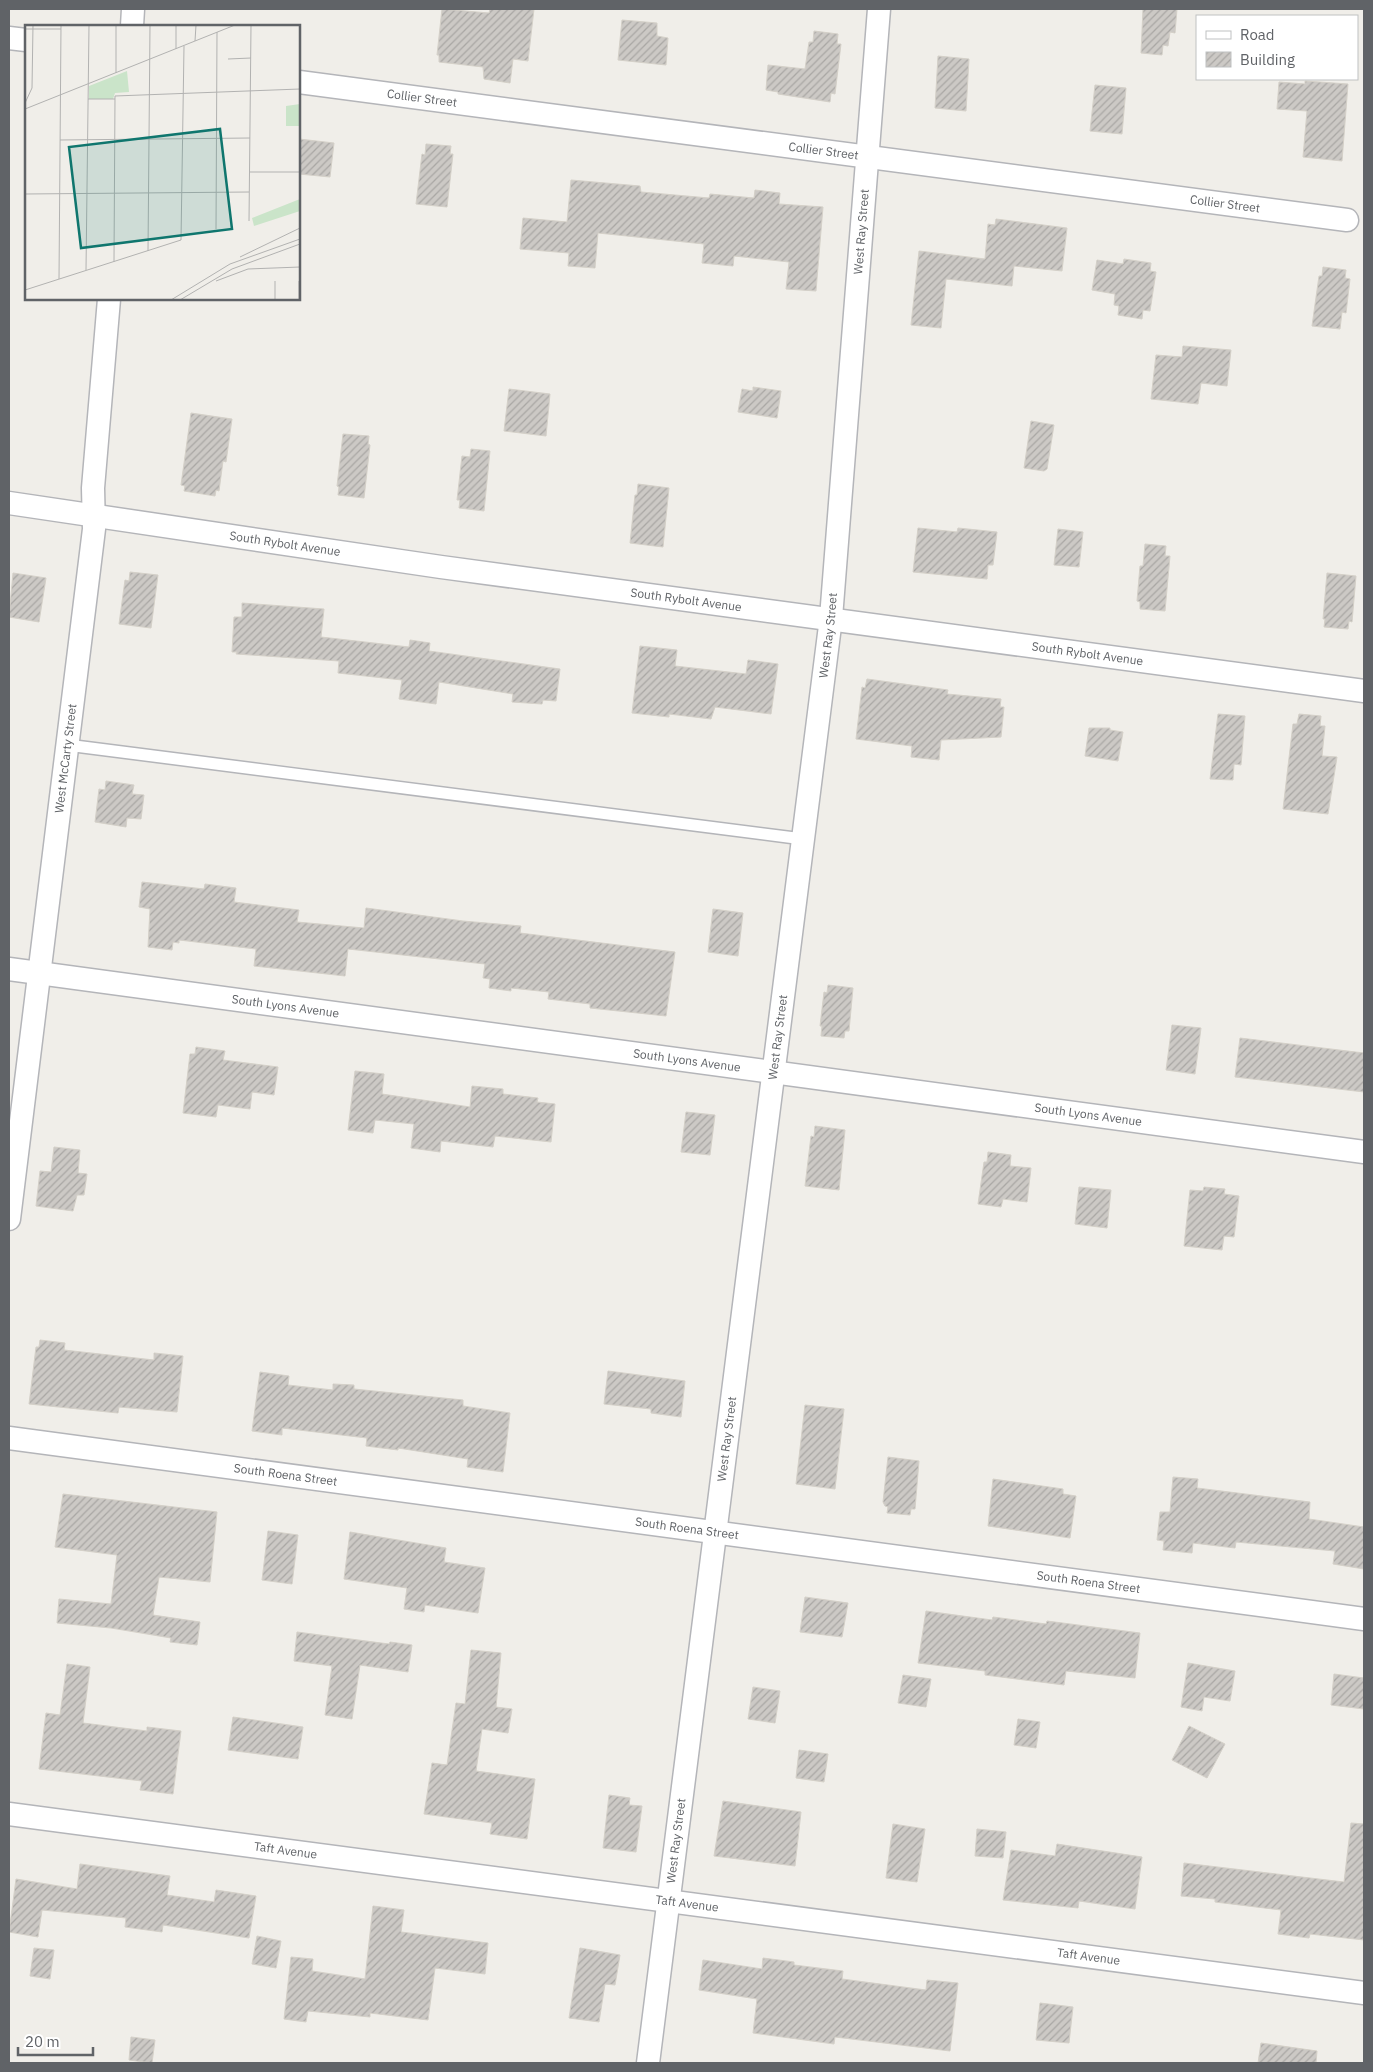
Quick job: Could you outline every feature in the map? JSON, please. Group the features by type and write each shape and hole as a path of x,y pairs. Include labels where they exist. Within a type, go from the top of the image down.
{"street":[{"path":"132,25 133,9"},
{"name":"West Ray Street","path":"648,2063 775,1074 830,618 879,9"},
{"path":"9,38 25,40"},
{"name":"Collier Street","path":"300,82 1347,220"},
{"name":"West McCarty Street","path":"9,1218 94,529 94,488 109,300"},
{"name":"South Rybolt Avenue","path":"9,503 441,567 1364,691"},
{"name":"South Lyons Avenue","path":"9,969 775,1074 1364,1152"},
{"name":"South Roena Street","path":"9,1438 1364,1619"},
{"name":"Taft Avenue","path":"9,1814 1364,1993"}],"lane":[{"path":"67,745 803,839"}],"building":[{"path":"442,9 489,13 490,9 534,9 528,61 513,59 510,83 484,79 483,67 439,62 439,55 437,55"},
{"path":"1143,9 1177,9 1175,33 1170,32 1168,46 1163,45 1162,55 1141,53"},
{"path":"622,20 657,23 657,36 668,38 666,65 618,60"},
{"path":"814,31 838,34 837,44 841,44 835,94 831,93 830,102 778,94 778,92 766,90 768,65 805,69 809,42 813,42"},
{"path":"938,56 969,59 966,111 935,108"},
{"path":"1305,81 1348,84 1342,161 1303,157 1307,111 1277,109 1279,82 1305,84"},
{"path":"1095,85 1126,88 1122,134 1090,131"},
{"path":"300,139 334,143 330,177 300,174"},
{"path":"426,144 451,146 450,154 453,154 447,207 416,204 422,154 425,155"},
{"path":"571,180 640,186 641,192 709,198 710,194 754,198 755,190 780,193 779,204 823,207 816,291 786,289 789,262 734,256 733,266 702,263 704,244 598,233 595,268 568,266 569,253 520,249 523,218 567,222"},
{"path":"996,219 1067,228 1062,271 1014,266 1012,286 946,279 941,328 911,325 919,251 985,259 988,224 995,225"},
{"path":"1124,259 1151,263 1150,271 1156,272 1150,311 1143,310 1142,319 1118,315 1119,306 1114,305 1115,294 1092,290 1097,260 1123,264"},
{"path":"1323,267 1346,270 1345,278 1350,279 1346,313 1342,312 1340,329 1312,326 1319,276 1322,276"},
{"path":"1183,346 1231,350 1227,386 1201,383 1198,404 1151,399 1156,355 1182,357"},
{"path":"753,387 781,391 777,418 738,412 742,389 753,391"},
{"path":"509,389 550,394 546,436 504,431"},
{"path":"191,413 232,419 226,462 223,461 219,491 216,490 215,496 184,491 185,486 181,485"},
{"path":"1031,421 1054,425 1047,469 1044,471 1024,468"},
{"path":"343,434 369,436 368,444 370,445 364,498 338,495 339,487 337,486"},
{"path":"471,449 490,451 484,511 459,508 460,500 457,500 462,456 470,457"},
{"path":"638,484 669,488 663,547 630,543"},
{"path":"918,528 957,532 958,528 997,532 993,565 988,565 987,579 913,572"},
{"path":"1058,529 1083,532 1079,567 1054,565"},
{"path":"1145,544 1166,546 1165,556 1170,556 1165,611 1140,609 1140,602 1137,601 1140,566 1143,566"},
{"path":"130,572 158,575 151,628 119,624 125,580 129,581"},
{"path":"13,573 46,578 39,622 9,617"},
{"path":"1327,573 1356,576 1352,622 1349,621 1348,629 1324,627"},
{"path":"242,603 324,609 321,637 409,647 410,640 430,643 429,651 560,669 556,701 543,700 542,704 512,702 513,694 439,682 436,704 399,699 402,680 338,673 339,661 236,654 237,652 232,652 234,617 242,617"},
{"path":"640,646 677,650 675,666 746,674 748,660 778,664 771,714 715,707 711,719 669,714 669,717 632,713"},
{"path":"867,679 948,690 947,694 1001,699 1000,707 1004,707 1001,737 941,740 939,760 911,757 912,746 856,739 862,687 865,688"},
{"path":"1218,714 1245,716 1241,765 1234,764 1233,780 1210,779"},
{"path":"1299,714 1321,716 1320,726 1325,726 1322,756 1337,757 1328,814 1283,809 1293,724 1297,724"},
{"path":"1089,728 1110,728 1110,730 1123,732 1118,761 1085,756"},
{"path":"106,781 134,785 132,794 144,795 141,819 127,818 126,827 95,822 99,789 105,790"},
{"path":"142,882 204,889 205,884 236,888 234,902 299,910 297,922 364,928 366,908 463,921 521,926 520,933 675,952 666,1016 590,1008 590,1004 548,999 549,992 511,988 511,991 489,988 490,979 483,978 485,964 348,949 345,976 254,966 256,949 179,940 179,943 173,942 172,950 148,947 150,909 139,907"},
{"path":"713,909 743,913 738,956 708,952"},
{"path":"828,985 853,988 849,1031 845,1031 844,1038 821,1036 822,1026 820,1026 824,992 827,993"},
{"path":"1172,1025 1201,1028 1195,1074 1166,1070"},
{"path":"1240,1038 1364,1053 1364,1092 1235,1077"},
{"path":"196,1047 225,1051 223,1060 278,1067 274,1095 252,1092 250,1109 218,1105 216,1117 183,1113 190,1054 195,1054"},
{"path":"355,1071 384,1074 382,1094 470,1107 472,1086 503,1089 503,1094 538,1098 537,1102 555,1104 551,1142 495,1136 493,1147 441,1141 440,1152 411,1148 414,1124 375,1120 373,1133 348,1130"},
{"path":"686,1112 715,1115 710,1155 681,1152"},
{"path":"815,1126 845,1130 839,1190 805,1186 811,1136 814,1137"},
{"path":"54,1147 80,1150 78,1173 87,1174 84,1195 77,1195 73,1211 36,1206 40,1171 51,1172"},
{"path":"988,1152 1011,1155 1010,1166 1031,1168 1027,1202 1003,1199 1001,1207 978,1204 984,1162 987,1162"},
{"path":"1079,1187 1111,1190 1107,1228 1075,1224"},
{"path":"1204,1187 1225,1189 1224,1194 1239,1196 1234,1237 1224,1236 1222,1250 1184,1246 1190,1190 1203,1191"},
{"path":"40,1340 65,1343 64,1350 154,1360 154,1353 183,1356 177,1412 119,1407 118,1413 29,1404 36,1347 39,1347"},
{"path":"608,1371 685,1381 681,1417 651,1413 651,1409 604,1404"},
{"path":"260,1372 289,1376 288,1385 333,1390 333,1384 354,1385 354,1389 463,1400 463,1406 510,1413 503,1472 467,1467 468,1459 398,1448 398,1450 366,1446 367,1438 282,1428 282,1435 252,1431"},
{"path":"805,1405 844,1409 835,1489 796,1484"},
{"path":"888,1457 919,1461 915,1509 911,1509 910,1515 887,1513 888,1507 883,1502"},
{"path":"1173,1477 1198,1479 1197,1488 1310,1502 1309,1519 1364,1527 1364,1569 1333,1564 1335,1551 1236,1542 1235,1548 1193,1543 1192,1553 1163,1550 1164,1541 1157,1540 1160,1512 1170,1512"},
{"path":"993,1479 1063,1489 1063,1494 1076,1496 1070,1538 988,1526"},
{"path":"63,1494 217,1512 210,1582 159,1577 153,1615 200,1622 197,1645 170,1642 171,1638 111,1628 57,1623 59,1599 111,1604 117,1555 55,1547"},
{"path":"268,1531 298,1535 292,1584 262,1580"},
{"path":"350,1532 446,1548 444,1562 485,1568 478,1613 425,1605 424,1612 404,1609 407,1588 344,1579"},
{"path":"805,1597 848,1603 842,1637 800,1632"},
{"path":"926,1611 992,1620 993,1617 1046,1624 1047,1621 1140,1633 1135,1678 1066,1671 1064,1685 985,1675 985,1671 918,1663"},
{"path":"297,1632 389,1644 390,1642 412,1645 408,1672 360,1665 352,1719 325,1715 332,1666 294,1661"},
{"path":"471,1650 501,1653 496,1707 512,1709 508,1733 482,1729 476,1771 535,1779 527,1839 490,1834 492,1823 424,1814 432,1763 447,1765 456,1703 465,1704"},
{"path":"1188,1663 1235,1671 1230,1701 1204,1697 1202,1711 1181,1707"},
{"path":"67,1664 90,1667 83,1723 147,1731 147,1727 181,1731 173,1794 140,1790 142,1781 39,1769 46,1713 60,1715"},
{"path":"1334,1674 1364,1678 1364,1709 1331,1705"},
{"path":"903,1675 931,1679 926,1707 898,1703"},
{"path":"753,1687 780,1691 775,1723 748,1719"},
{"path":"233,1717 303,1727 298,1759 228,1750"},
{"path":"1018,1719 1040,1722 1036,1748 1014,1745"},
{"path":"1189,1726 1225,1744 1207,1778 1172,1760"},
{"path":"799,1750 828,1754 824,1782 796,1778"},
{"path":"609,1795 630,1798 629,1805 642,1806 636,1852 603,1848"},
{"path":"723,1801 801,1812 795,1866 714,1856"},
{"path":"1351,1823 1364,1824 1364,1940 1310,1934 1309,1938 1278,1934 1281,1910 1215,1902 1215,1899 1181,1896 1184,1863 1344,1882"},
{"path":"893,1824 925,1829 917,1882 886,1878"},
{"path":"977,1829 1006,1832 1003,1858 975,1856"},
{"path":"1057,1844 1142,1857 1135,1909 1079,1901 1078,1908 1003,1900 1011,1850 1055,1856"},
{"path":"80,1864 170,1876 167,1895 214,1902 216,1890 256,1896 249,1938 163,1925 162,1932 125,1927 126,1918 42,1910 38,1937 9,1932 16,1879 77,1889"},
{"path":"373,1906 404,1910 401,1932 488,1943 485,1974 435,1968 428,2020 370,2013 370,2017 308,2011 306,2022 284,2019 291,1957 313,1959 312,1971 365,1979"},
{"path":"257,1936 281,1941 276,1968 252,1964"},
{"path":"34,1948 54,1950 50,1979 30,1976"},
{"path":"580,1948 620,1955 615,1985 605,1984 599,2022 569,2018"},
{"path":"763,1958 794,1962 794,1965 843,1971 842,1979 926,1990 927,1980 958,1983 950,2051 835,2037 834,2044 753,2033 757,1999 699,1990 703,1960 762,1969"},
{"path":"1040,2003 1073,2007 1069,2043 1036,2040"},
{"path":"131,2037 155,2040 152,2063 129,2060"},
{"path":"1261,2043 1317,2051 1316,2063 1258,2063"}]}
